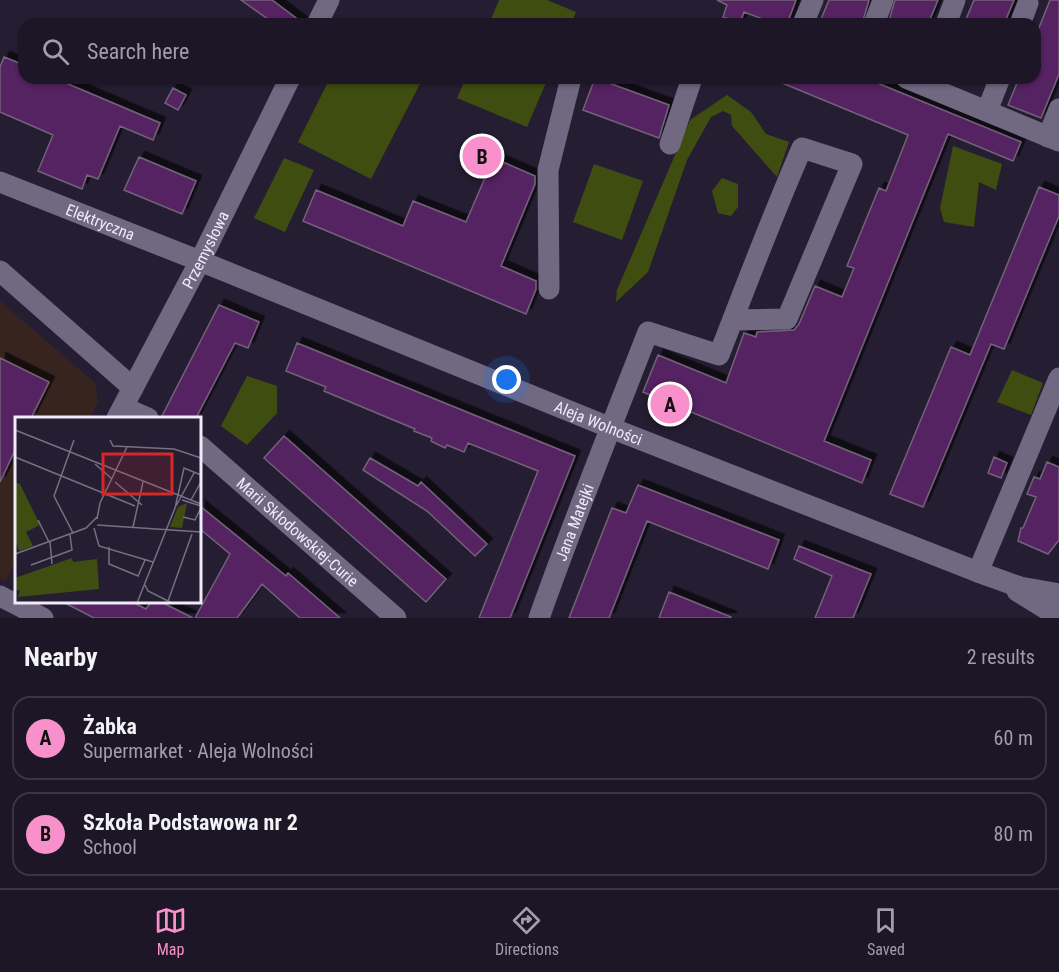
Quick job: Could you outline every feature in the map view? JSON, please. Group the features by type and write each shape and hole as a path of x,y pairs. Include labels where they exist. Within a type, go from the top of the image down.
{"street":[{"path":"320,18 329,0"},
{"path":"806,18 813,0"},
{"path":"876,18 883,0"},
{"path":"948,18 955,0"},
{"path":"1022,18 1028,3"},
{"name":"Przemysłowa","path":"120,413 200,261 287,84"},
{"path":"549,289 548,170 570,84"},
{"path":"670,144 690,84"},
{"path":"928,84 1054,139 1059,108"},
{"path":"987,111 997,84"},
{"path":"802,148 852,164 787,318 733,320 802,148"},
{"name":"Elektryczna","path":"0,182 200,261"},
{"name":"Aleja Wolności","path":"200,261 610,428 998,580 1020,587 1059,594"},
{"path":"0,271 133,388"},
{"name":"Jana Matejki","path":"539,618 648,332 719,356 733,320"},
{"path":"978,572 1059,378"},
{"path":"120,413 142,417"},
{"name":"Marii Skłodowskiej-Curie","path":"201,447 396,618"},
{"name":"Aleja Wolności","path":"998,580 1059,617"},
{"path":"0,596 18,608 43,618"}],"shaded area":[{"path":"0,301 95,383 98,402 90,417 15,417 15,562 6,581 0,578"}],"green space":[{"path":"499,0 547,0 576,12 574,18 492,18"},
{"path":"327,84 420,84 371,179 298,142"},
{"path":"463,84 545,84 527,127 457,98"},
{"path":"727,95 751,112 766,134 789,142 777,177 732,126 731,115 723,111 711,117 687,160 648,272 616,302 617,290 690,120"},
{"path":"953,146 1002,164 996,190 979,182 974,227 944,222 940,208"},
{"path":"284,158 314,170 285,232 254,218"},
{"path":"594,164 643,181 622,240 573,222"},
{"path":"722,178 738,184 738,207 731,216 718,213 712,191"},
{"path":"1012,370 1043,383 1031,415 997,402"},
{"path":"247,376 277,386 277,413 247,445 221,426"}],"building":[{"path":"241,0 272,0 296,18 266,18"},
{"path":"717,0 796,0 789,18 760,18 744,12 742,18 726,18 723,17 727,5"},
{"path":"829,0 869,0 864,18 822,18"},
{"path":"895,0 938,0 930,18 890,18"},
{"path":"974,0 1014,0 1006,18 966,18"},
{"path":"1050,0 1059,0 1059,74 1041,118 1008,105 1017,84 1041,84 1041,23"},
{"path":"4,57 18,63 18,84 68,84 160,123 153,140 120,126 98,179 87,175 82,189 38,171 53,135 0,112 0,67"},
{"path":"593,84 611,84 669,105 659,138 583,110"},
{"path":"785,84 880,84 1021,142 1013,161 948,134 824,441 871,460 862,483 643,392 658,355 726,383 744,333 756,337 757,332 794,330 799,324 815,286 842,297 854,268 847,266 879,188 886,191 908,135"},
{"path":"173,88 186,95 178,110 165,103"},
{"path":"139,157 196,181 182,214 124,190"},
{"path":"498,160 535,176 535,184 501,266 536,281 536,289 526,314 303,221 316,190 403,226 413,201 466,222 487,173 491,175"},
{"path":"1039,187 1059,195 1059,216 1004,349 991,344 923,507 890,494 951,347 970,355"},
{"path":"219,305 259,322 248,348 235,343 197,417 162,417"},
{"path":"297,343 575,456 510,618 479,618 538,471 468,443 464,452 447,445 445,448 431,441 432,438 414,431 415,429 324,391 326,387 286,371"},
{"path":"0,358 49,382 32,417 15,417 15,450 0,482"},
{"path":"284,436 446,579 426,602 264,458"},
{"path":"994,457 1007,463 1001,478 988,473"},
{"path":"370,458 418,486 421,482 487,544 475,556 427,511 363,470"},
{"path":"1047,462 1059,467 1059,540 1048,554 1018,541 1021,528 1023,528 1036,497 1027,494 1034,477 1040,479"},
{"path":"638,485 779,540 768,569 647,521 609,618 569,618 612,508 626,513"},
{"path":"201,507 286,576 288,573 340,618 300,618 262,584 237,618 195,618 230,554 201,530"},
{"path":"799,546 871,574 853,618 815,618 832,576 794,559"},
{"path":"669,592 731,617 731,618 659,618"},
{"path":"65,603 134,603 146,609 150,603 163,603 193,618 94,618"}],"place":[{"name":"Szkoła Podstawowa nr 2","path":"482,156"},
{"name":"Żabka","path":"670,404"}]}
